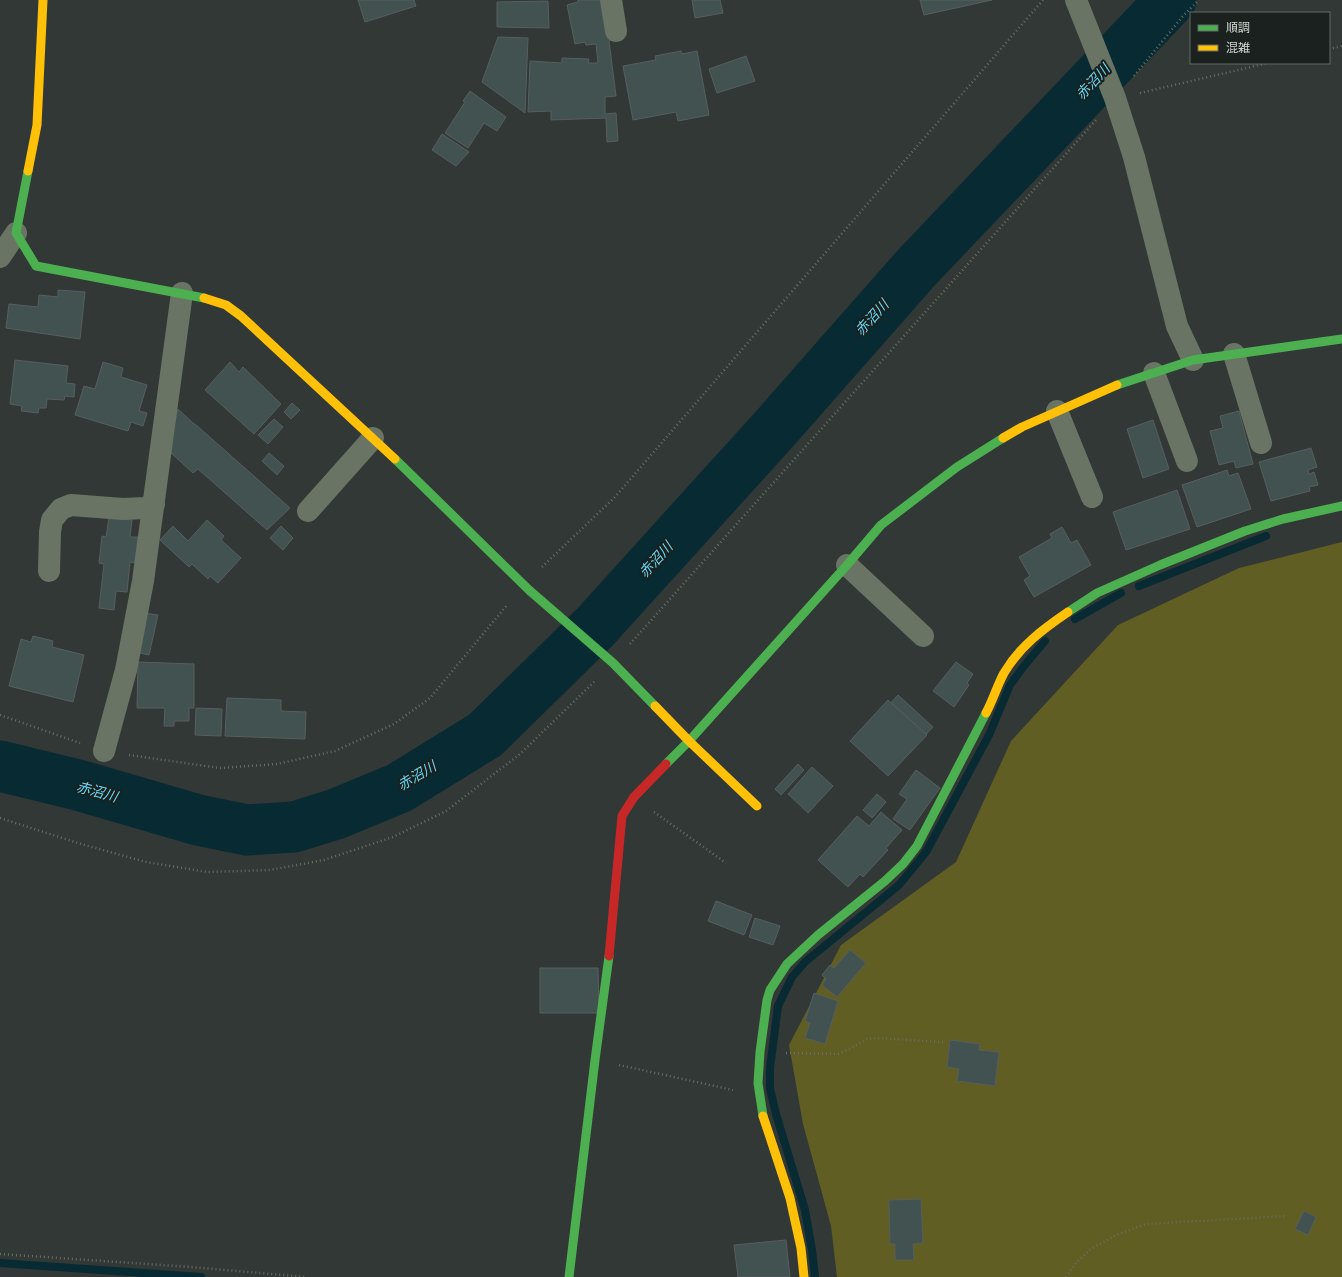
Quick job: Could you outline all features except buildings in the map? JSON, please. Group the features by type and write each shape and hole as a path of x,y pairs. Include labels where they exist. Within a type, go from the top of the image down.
{"street":[{"path":"0,257 16,233 37,124 44,0"},
{"path":"611,0 616,30"},
{"path":"1076,0 1114,95 1134,157 1177,326 1193,360"},
{"path":"16,233 36,266 202,297 226,305 241,316 374,438 527,587 613,663 689,741 757,806"},
{"path":"104,751 126,670 143,581 182,294"},
{"path":"569,1277 611,942 622,816 634,797 689,741 847,565 880,525 957,467 1022,427 1057,411 1118,385 1193,360 1342,339"},
{"path":"1234,354 1261,443"},
{"path":"1154,373 1186,461"},
{"path":"1057,411 1092,497"},
{"path":"308,511 374,438"},
{"path":"49,570 50,532 52,520 61,509 71,505 123,509 145,508 154,504"},
{"path":"804,1277 801,1248 790,1198 763,1116 758,1083 760,1052 767,1000 770,990 787,964 818,935 885,881 903,864 917,846 992,701 1004,674 1021,649 1044,629 1097,593 1160,565 1245,531 1289,518 1342,506"},
{"path":"847,565 924,636"}],"path":[{"path":"0,716 104,751 220,768 277,764 335,751 394,724 430,698 527,587 614,497 1043,0"},
{"path":"0,818 82,844 146,862 207,872 270,870 324,860 393,836 446,811 520,754 613,663 1183,16 1199,0"},
{"path":"1330,49 1342,46"},
{"path":"1114,95 1263,64"},
{"path":"634,797 726,864"},
{"path":"785,1053 838,1054 867,1039 877,1038 943,1042"},
{"path":"595,1060 736,1090"},
{"path":"1066,1277 1077,1262 1091,1248 1116,1235 1146,1224 1286,1216"},
{"path":"0,1254 191,1267 306,1277"}],"shaded area":[{"path":"1342,542 1342,1277 837,1277 831,1226 803,1124 789,1045 841,945 956,862 1011,741 1118,625 1239,568"}],"waterway":[{"name":"赤沼川","path":"0,766 78,785 198,820 247,830 294,827 336,814 399,788 485,735 595,627 778,425 917,267 1171,0"},
{"path":"1139,586 1266,536"},
{"path":"1075,619 1121,593"},
{"path":"815,1277 805,1210 770,1089 770,1068 778,1006 792,977 805,962 899,885 926,852 989,735 1010,685 1045,641"},
{"path":"0,1263 201,1277"}],"traffic: fast":[{"path":"28,171 16,233 36,266 204,298"},
{"path":"1117,385 1193,360 1342,339"},
{"path":"666,764 689,741 881,525 957,467 1003,438"},
{"path":"395,459 529,590 613,663 655,706"},
{"path":"1068,612 1097,593 1160,565 1245,531 1283,519 1342,506"},
{"path":"763,1116 758,1083 760,1052 767,1000 770,990 787,964 818,935 885,881 903,864 917,846 986,713"},
{"path":"569,1277 609,956"}],"traffic: slow":[{"path":"28,171 37,125 43,0"},
{"path":"204,298 226,305 241,316 395,459"},
{"path":"1003,438 1022,427 1117,385"},
{"path":"986,713 1004,673 1017,654 1041,632 1068,612"},
{"path":"655,706 757,806"},
{"path":"763,1116 790,1198 801,1248 804,1277"}],"traffic: jam":[{"path":"609,956 622,816 634,797 666,764"}]}
